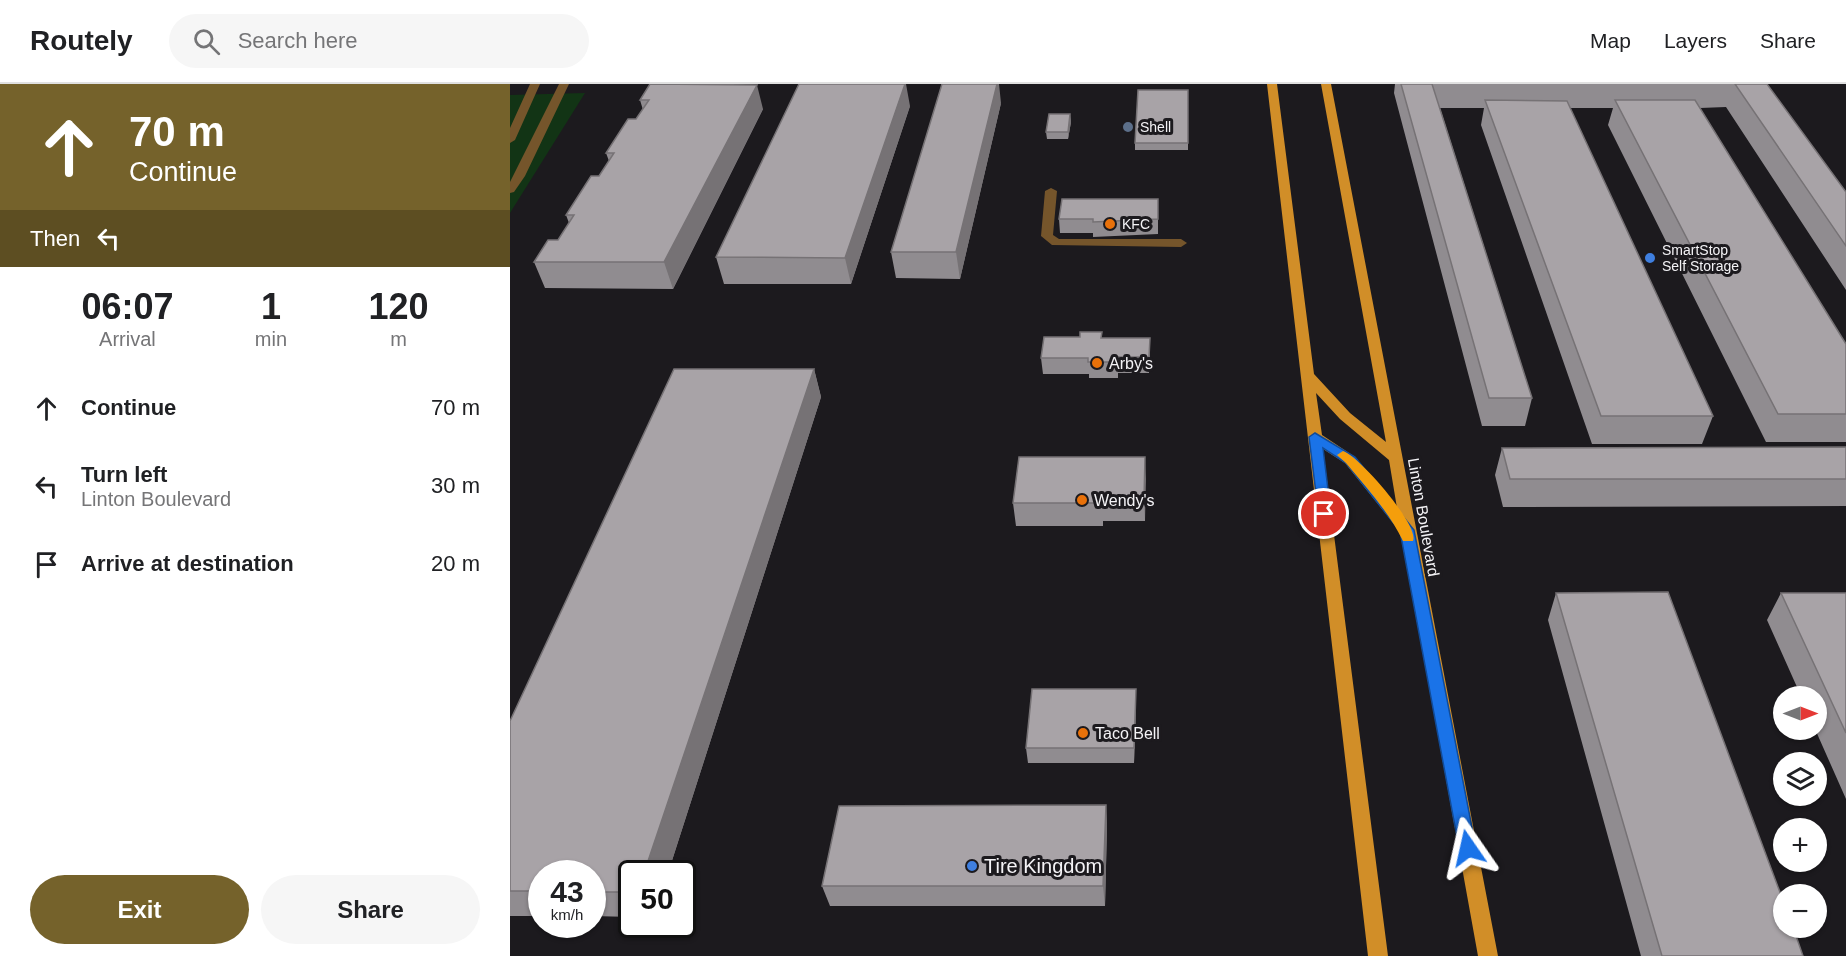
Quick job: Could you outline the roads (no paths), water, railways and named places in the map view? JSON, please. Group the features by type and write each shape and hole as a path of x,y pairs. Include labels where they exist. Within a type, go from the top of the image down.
{"main road":[{"path":"1272,84 1378,956"},
{"name":"Linton Boulevard","path":"1326,84 1407,530 1488,956"},
{"path":"1307,375 1346,416 1394,457"},
{"path":"1315,437 1350,460 1407,530"}],"lane":[{"path":"510,140 535,84"},
{"path":"510,190 520,176 564,84"},
{"path":"1051,191 1047,236 1056,243 1181,243"}],"place":[{"name":"Shell","path":"1128,127"},
{"name":"KFC","path":"1110,224"},
{"name":"SmartStop Self Storage","path":"1650,258"},
{"name":"Arby's","path":"1097,363"},
{"name":"Wendy's","path":"1082,500"},
{"name":"Taco Bell","path":"1083,733"},
{"name":"Tire Kingdom","path":"972,866"}]}
